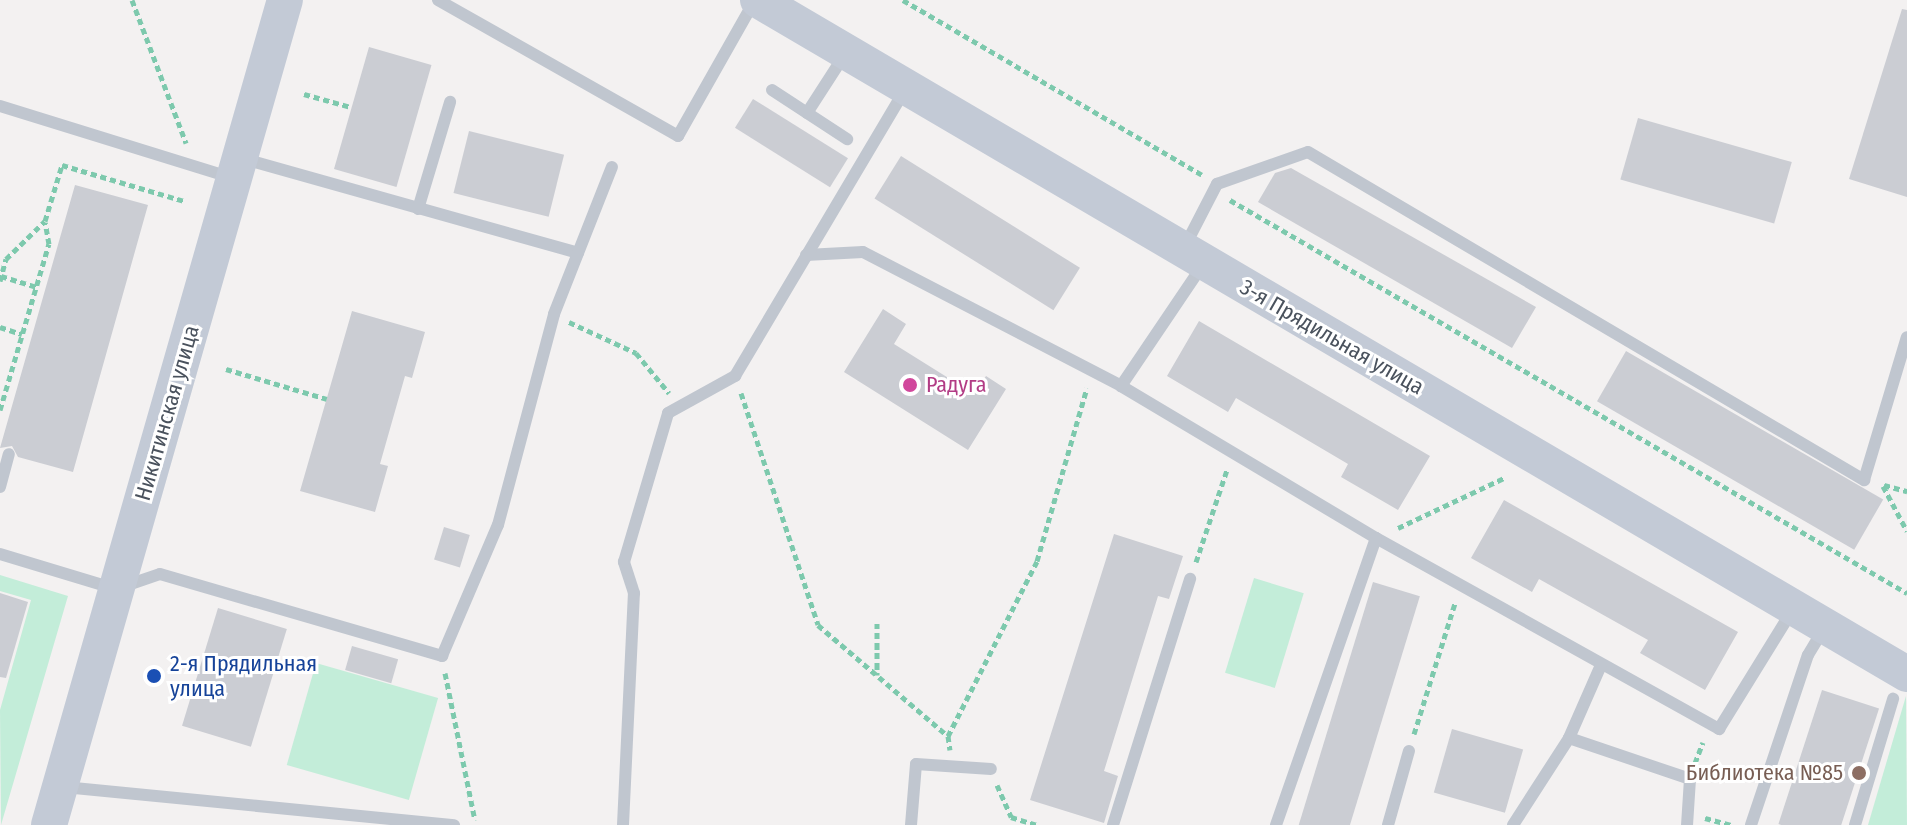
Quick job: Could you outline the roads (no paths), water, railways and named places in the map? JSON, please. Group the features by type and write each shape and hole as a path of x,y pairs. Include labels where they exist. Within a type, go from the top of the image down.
{"street":[{"name":"Никитинская улица","path":"49,825 285,0"},
{"name":"3-я Прядильная улица","path":"757,0 1825,626 1900,686"}],"lane":[{"path":"438,0 678,136 757,0"},
{"path":"807,113 847,52"},
{"path":"623,825 634,593 624,562 668,413 735,376 907,87"},
{"path":"772,90 847,139"},
{"path":"418,209 450,102"},
{"path":"0,106 195,166 238,168 418,209 578,253"},
{"path":"1121,386 1194,255 1217,184 1308,152 1864,480 1907,337"},
{"path":"0,554 116,589 160,574 442,656 498,525 554,314 612,167"},
{"path":"806,255 863,252 1121,386 1376,538 1719,729 1793,608"},
{"path":"0,487 9,454"},
{"path":"1276,825 1376,538"},
{"path":"1113,825 1190,579"},
{"path":"1751,825 1808,655 1825,626"},
{"path":"1513,825 1569,738 1601,665"},
{"path":"1855,825 1900,686"},
{"path":"1569,738 1690,779 1687,825"},
{"path":"1388,825 1409,751"},
{"path":"911,825 916,764 991,769"},
{"path":"60,786 108,795 454,825"}],"place":[{"name":"Радуга","path":"910,385"},
{"name":"2-я Прядильная улица","path":"154,676"},
{"name":"Библиотека №85","path":"1859,773"}]}
